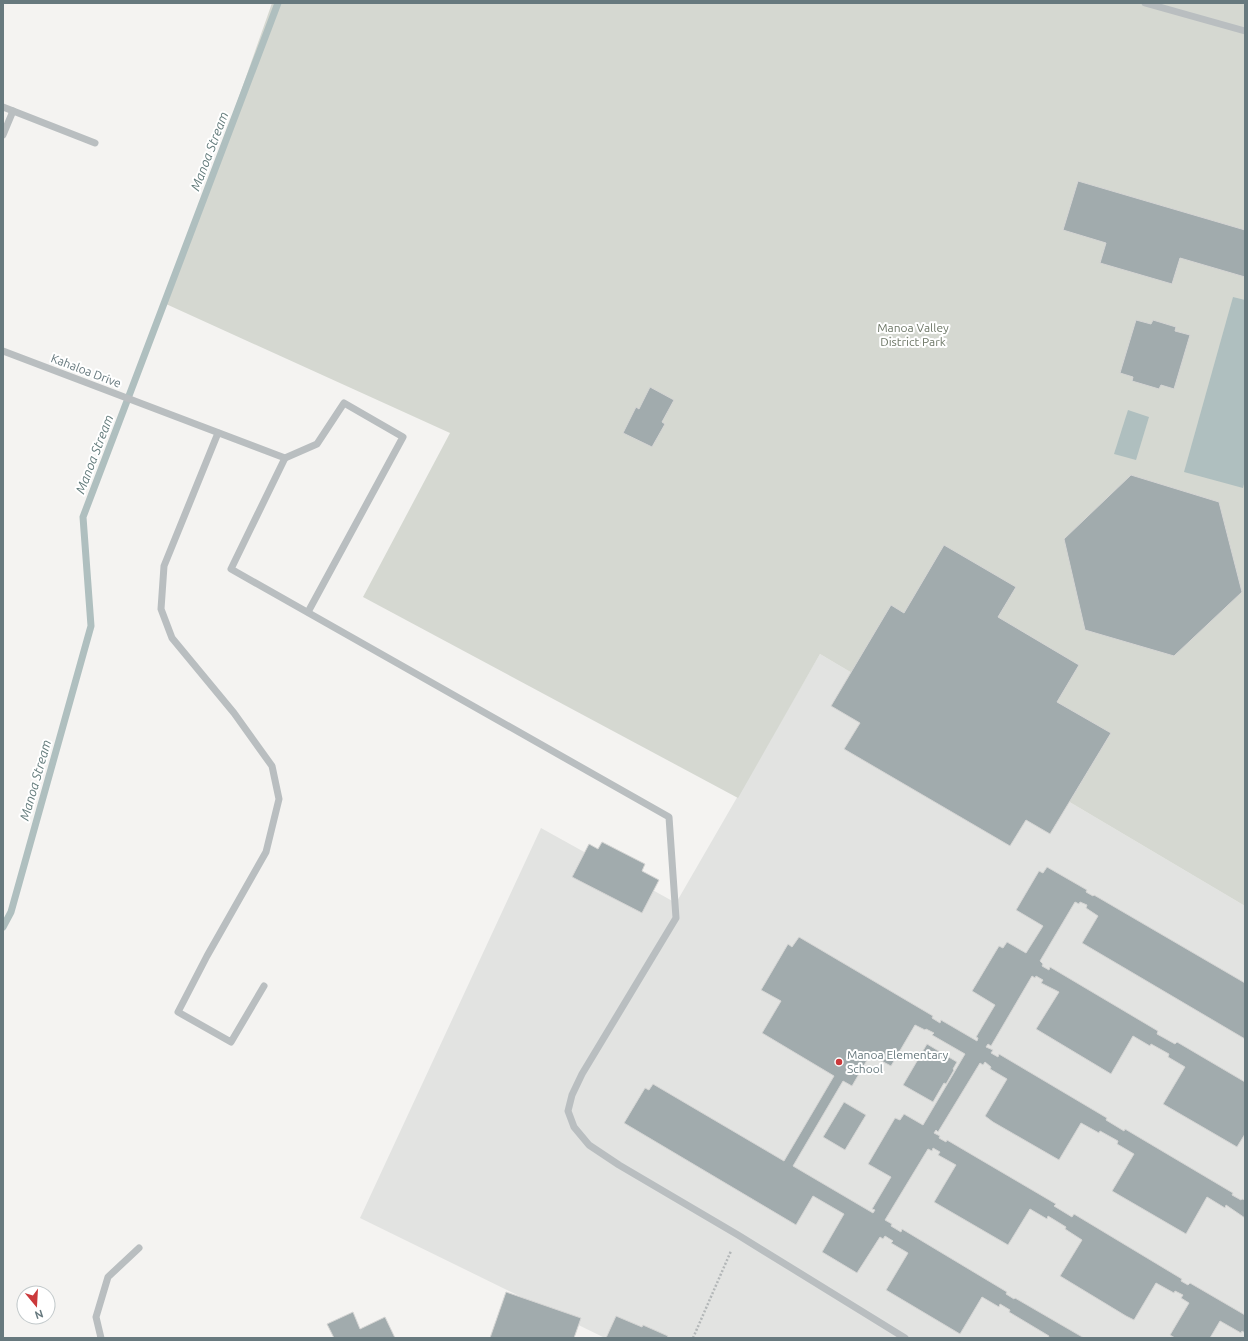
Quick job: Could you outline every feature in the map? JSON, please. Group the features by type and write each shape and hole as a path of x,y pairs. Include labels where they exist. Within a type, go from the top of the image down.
{"street":[{"path":"1145,3 1245,31"},
{"path":"3,107 95,143"},
{"path":"3,134 13,111"},
{"name":"Kahaloa Drive","path":"3,351 285,458"},
{"path":"308,612 403,437 344,402 317,444 285,458 231,569 669,817 676,918 582,1074 572,1095 568,1111 574,1128 589,1145 619,1165 738,1235 905,1338"},
{"path":"218,433 164,566 161,608 172,638 234,713 272,766 279,799 266,852 207,956 178,1012 231,1042 264,986"},
{"path":"101,1338 96,1317 108,1278 139,1248"}],"path":[{"path":"693,1338 738,1235"}],"shaded area":[{"path":"1233,297 1245,300 1245,480 1243,488 1184,472"},
{"path":"1128,410 1149,417 1136,460 1114,454"},
{"name":"Manoa Elementary School","path":"820,654 1245,906 1245,1338 605,1338 360,1218 541,828 676,903"}],"green space":[{"name":"Manoa Valley District Park","path":"272,3 1245,3 1245,906 820,654 738,798 363,597 450,433 166,304"}],"building":[{"path":"1078,181 1245,230 1245,277 1180,258 1172,284 1100,263 1106,243 1063,230"},
{"path":"1136,320 1151,324 1153,320 1176,327 1175,331 1190,335 1174,389 1161,385 1159,389 1132,381 1133,377 1120,373"},
{"path":"650,387 674,400 662,422 665,424 652,447 623,433 636,407 639,409"},
{"path":"1131,475 1219,502 1242,592 1174,656 1085,630 1064,539"},
{"path":"944,545 1016,587 998,617 1079,665 1057,702 1111,733 1050,834 1026,820 1010,846 844,749 860,723 831,706 891,605 904,613"},
{"path":"602,842 645,864 642,871 659,880 642,913 572,877 589,844 598,849"},
{"path":"1047,867 1087,890 1086,892 1093,896 1094,895 1245,983 1245,1039 1082,943 1098,916 1086,908 1087,905 1080,902 1079,904 1075,902 1040,961 1043,964 1042,966 1049,970 1050,967 1158,1031 1157,1034 1175,1044 1177,1042 1245,1082 1245,1134 1237,1147 1163,1104 1185,1067 1168,1057 1169,1054 1151,1044 1150,1046 1133,1036 1111,1074 1036,1029 1059,992 1041,983 1043,980 1036,976 1035,978 1032,976 991,1046 988,1044 986,1047 993,1050 991,1053 998,1057 999,1054 1107,1118 1106,1120 1124,1131 1125,1129 1233,1193 1232,1195 1241,1200 1245,1200 1245,1218 1226,1205 1225,1208 1207,1197 1186,1234 1112,1191 1134,1154 1117,1144 1118,1141 1081,1123 1059,1160 993,1122 985,1116 1007,1079 990,1069 991,1067 985,1062 983,1065 980,1063 938,1132 936,1130 934,1133 940,1136 939,1138 946,1142 947,1140 1056,1204 1054,1206 1072,1217 1074,1214 1182,1279 1181,1281 1188,1285 1190,1283 1245,1315 1245,1333 1242,1331 1241,1333 1220,1321 1210,1338 1175,1338 1170,1335 1189,1303 1181,1298 1183,1295 1175,1291 1174,1293 1156,1283 1134,1320 1126,1316 1060,1276 1082,1240 1065,1229 1066,1227 1048,1216 1047,1219 1030,1209 1008,1245 934,1202 956,1165 938,1155 940,1152 933,1148 932,1151 928,1149 885,1220 901,1232 902,1229 1007,1292 1006,1294 1014,1299 1015,1298 1084,1338 1048,1338 1049,1336 1009,1312 1010,1310 1000,1304 999,1307 982,1297 960,1334 886,1290 908,1253 891,1243 893,1241 885,1236 883,1239 880,1237 857,1273 822,1252 844,1214 813,1196 796,1225 624,1123 645,1088 649,1090 653,1084 784,1161 834,1076 762,1033 781,1001 761,990 788,944 792,947 799,937 933,1016 932,1018 940,1023 941,1020 977,1041 978,1038 976,1037 995,1005 972,991 999,946 1003,948 1007,942 1026,953 1043,926 1016,910 1039,871 1043,873","holes":["915,1025 925,1030 926,1029 934,1033 932,1035 965,1054 923,1125 904,1114 900,1120 895,1118 868,1164 891,1177 872,1209 875,1210 873,1213 793,1166 843,1081 852,1086 870,1055 891,1066"]},
{"path":"927,1044 957,1062 946,1084 944,1083 933,1102 903,1085"},
{"path":"844,1102 866,1115 845,1150 823,1137"},
{"path":"506,1292 581,1318 574,1338 490,1338"},
{"path":"353,1312 360,1329 385,1317 395,1338 334,1338 327,1324"},
{"path":"616,1316 642,1327 643,1325 668,1336 667,1338 606,1338"}],"waterway":[{"name":"Manoa Stream","path":"3,927 11,912 91,626 83,517 278,3"}],"place":[{"name":"Manoa Elementary School","path":"839,1062"}]}
